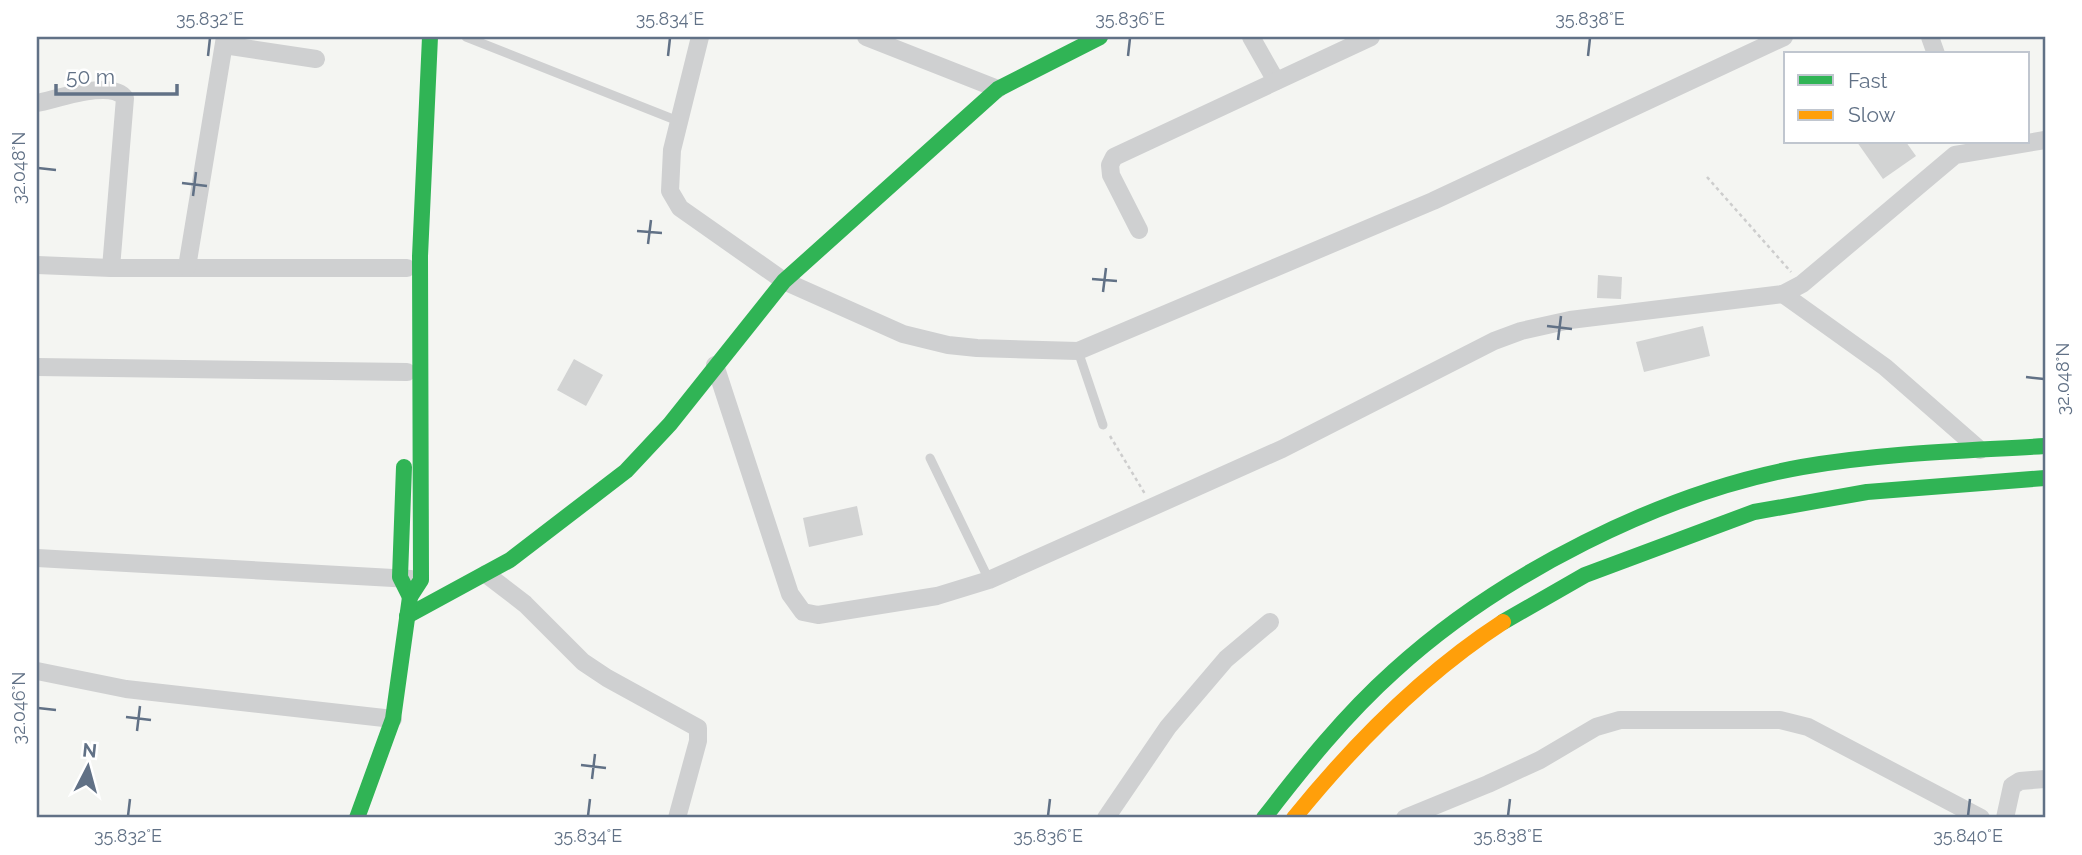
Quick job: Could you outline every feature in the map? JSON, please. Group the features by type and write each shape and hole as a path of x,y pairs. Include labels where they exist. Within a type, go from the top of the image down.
{"main road":[{"path":"410,597 400,577 407,372 407,268 417,37"},
{"path":"356,818 393,719 410,597 421,580 420,256 430,37"},
{"path":"407,616 486,574 571,516 626,471 670,424 784,281 998,89 1100,37"},
{"path":"1264,818 1356,707 1427,642 1554,560 1640,519 1766,475 1882,456 2045,446"},
{"path":"1294,818 1396,708 1468,646 1568,583 1645,550 1760,510 1853,493 2045,478"}],"street":[{"path":"700,37 678,121 670,191 680,208 784,281 866,320 903,334 937,343 977,348 1078,351 1433,201 1784,37"},
{"path":"866,37 998,89"},
{"path":"1251,37 1276,81"},
{"path":"1139,230 1111,175 1110,165 1114,157 1371,37"},
{"path":"187,267 225,41 316,59"},
{"path":"37,103 103,89 117,90 125,98 111,268"},
{"path":"715,365 790,594 803,612 818,615 937,596 989,580 1282,449 1494,341 1521,331 1570,320 1783,294 1802,284 1955,148 2000,144"},
{"path":"37,265 111,268 407,268"},
{"path":"1783,294 1885,367 1980,450"},
{"path":"37,367 407,372"},
{"path":"37,558 421,580"},
{"path":"486,574 525,604 583,662 698,728 698,741 677,818"},
{"path":"1106,818 1168,727 1226,659 1270,622"},
{"path":"37,671 126,689 393,719"},
{"path":"1405,818 1540,760 1596,727 1620,720 1707,719 1780,720 1808,727 1981,818"},
{"path":"2005,818 2012,786 2020,781 2045,779"}],"lane":[{"path":"466,37 678,121"},
{"path":"1078,351 1103,425"},
{"path":"930,458 989,580"}],"path":[{"path":"1707,177 1802,284"},
{"path":"1103,425 1152,506"}],"building":[{"path":"1858,144 1907,144 1916,156 1883,179"},
{"path":"1598,275 1622,277 1621,299 1597,298"},
{"path":"1703,326 1710,356 1644,372 1636,342"},
{"path":"574,359 603,375 586,406 557,390"},
{"path":"857,506 863,535 809,547 803,518"}],"traffic: fast":[{"path":"357,818 393,719 410,597 421,580 420,256 430,37"},
{"path":"407,616 510,560 626,471 670,424 784,281 998,89 1100,37"},
{"path":"1264,818 1326,742 1394,671 1482,602 1585,542 1694,496 1749,479 1802,467 1893,456 2045,446"},
{"path":"404,467 400,577 410,597"},
{"path":"1503,622 1585,575 1754,512 1867,492 2045,478"}],"traffic: slow":[{"path":"1294,818 1341,763 1391,712 1445,664 1503,622"}]}
